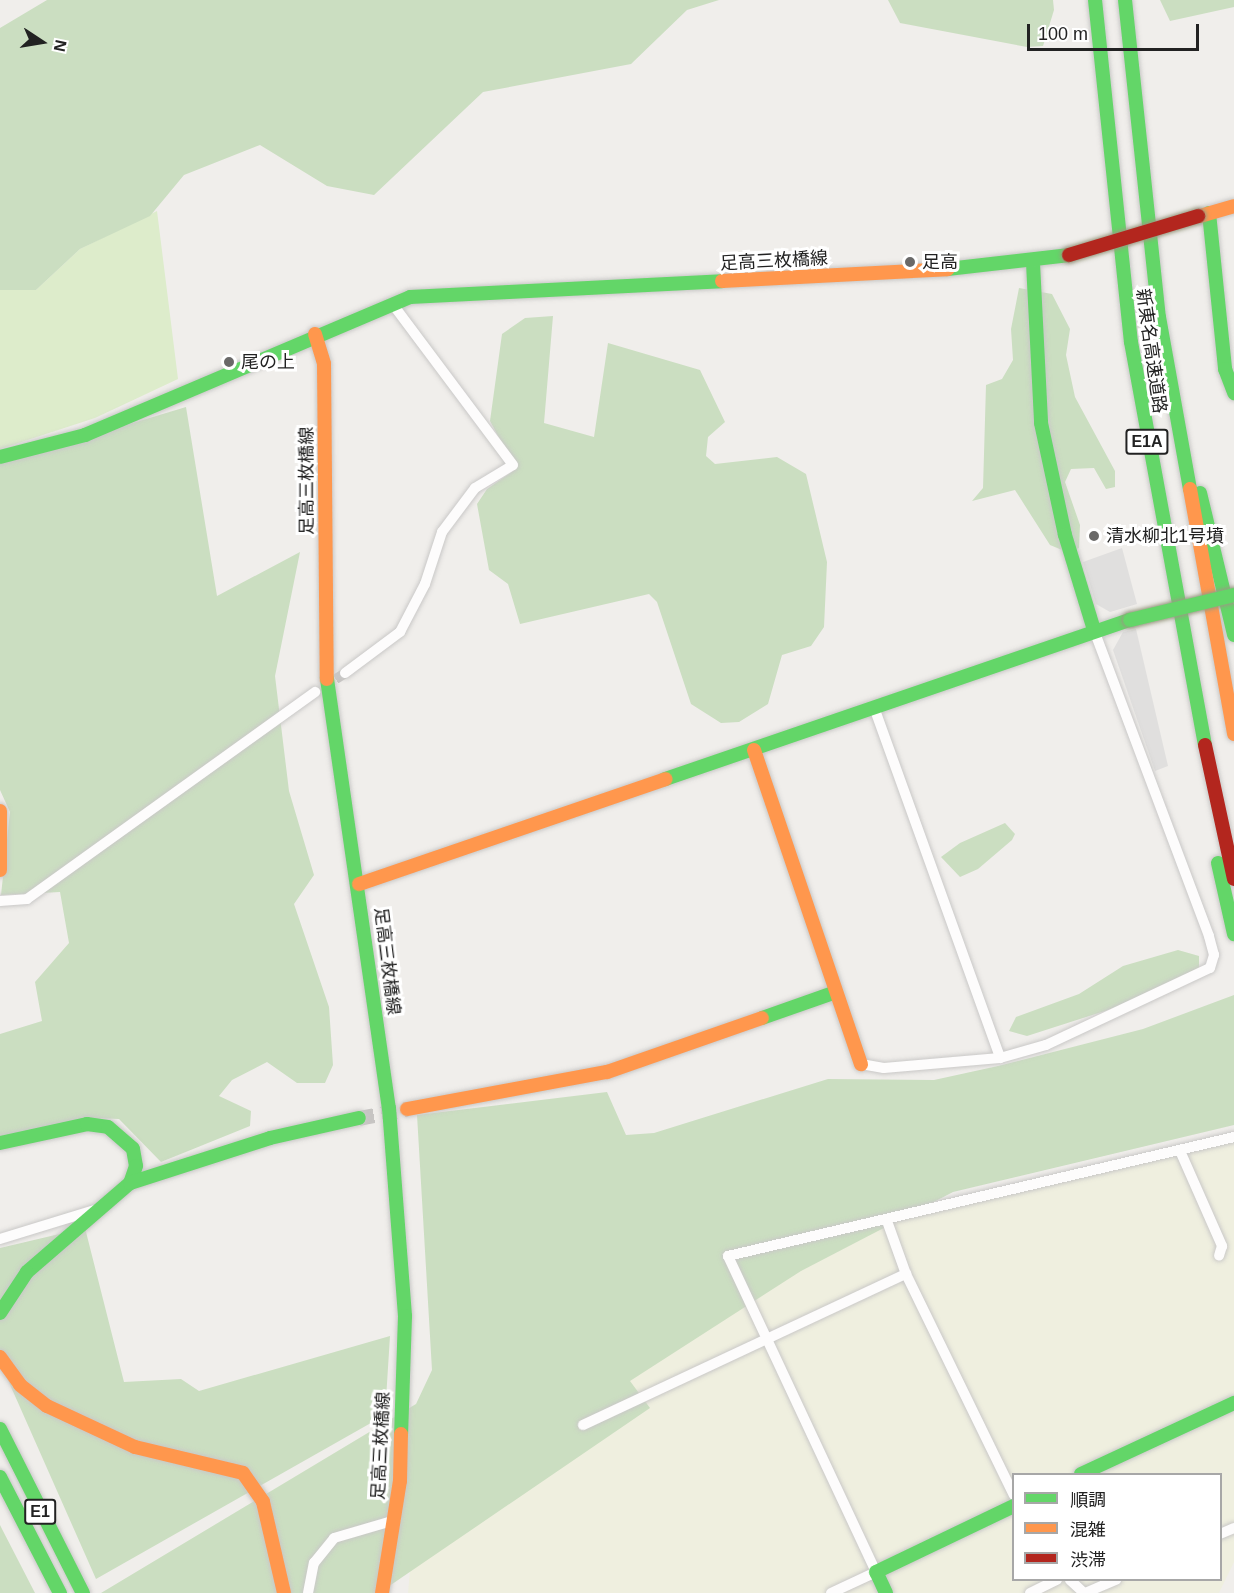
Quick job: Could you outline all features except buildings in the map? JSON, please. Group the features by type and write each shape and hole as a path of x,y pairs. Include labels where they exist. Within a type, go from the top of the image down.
{"main road":[{"name":"新東名高速道路","path":"1095,0 1125,296 1179,625 1234,879"},
{"name":"新東名高速道路","path":"1125,0 1142,190 1193,525 1234,734"},
{"path":"1142,190 1206,520 1234,635"},
{"name":"足高三枚橋線","path":"0,457 85,435 315,334 392,303 438,294 1033,263 1069,255 1234,206"},
{"path":"1203,215 1225,369 1234,393"},
{"path":"1033,263 1041,423 1059,513 1094,630"},
{"name":"足高三枚橋線","path":"315,334 324,364 327,692 359,884 397,1184 403,1352 401,1436 395,1520 382,1593"},
{"path":"359,884 875,710 1094,630 1234,595"},
{"path":"1179,625 1193,733 1234,934"},
{"path":"754,750 832,993 861,1064"},
{"path":"0,811 0,870"},
{"path":"407,1109 607,1072 832,993"},
{"path":"0,1312 27,1272 130,1184 270,1138 359,1118"},
{"path":"0,1143 87,1124 108,1127 122,1134 133,1149 136,1166 130,1184"},
{"path":"0,1358 20,1385 47,1406 135,1446 243,1473 263,1502 284,1593"},
{"path":"1083,1473 1234,1403"},
{"name":"E1","path":"0,1429 83,1593"},
{"name":"E1","path":"0,1477 60,1593"},
{"path":"0,1498 51,1593"},
{"path":"886,1593 876,1572 1012,1507"}],"street":[{"path":"345,673 400,633 425,584 442,532 475,488 513,465 392,303"},
{"path":"861,1064 884,1068 1000,1058 1046,1045 1201,977 1214,955 1094,630"},
{"path":"0,901 27,899 315,692"},
{"path":"875,710 1000,1058"},
{"path":"831,1593 876,1572 728,1256 1181,1153 1234,1137"},
{"path":"1181,1153 1222,1246 1220,1256"},
{"path":"0,1239 98,1209"},
{"path":"887,1221 906,1274 1012,1492"},
{"path":"583,1425 906,1274"},
{"path":"308,1593 314,1563 334,1538 395,1520"},
{"path":"1030,1593 1049,1581"},
{"path":"1071,1581 1084,1593 1114,1581"}],"green space":[{"path":"47,0 719,0 687,10 631,64 483,92 374,195 327,186 260,145 184,175 150,216 80,249 36,290 0,290 0,28"},
{"path":"888,0 1053,0 1054,10 1043,46 1027,47 900,23"},
{"path":"1160,0 1234,0 1234,7 1170,21"},
{"path":"157,211 178,379 95,418 0,449 0,290 36,290 80,249"},
{"path":"1019,288 1052,294 1070,329 1066,355 1075,397 1115,471 1115,487 1106,489 1094,468 1071,469 1065,482 1080,525 1079,548 1067,552 1050,545 1015,490 972,501 983,488 986,385 1002,379 1013,360 1011,329"},
{"path":"553,316 544,423 594,437 608,343 700,370 725,422 708,437 706,456 715,464 777,457 806,474 827,562 824,627 811,646 782,655 768,704 739,722 721,723 691,704 657,602 649,594 520,624 508,584 489,570 477,504 487,489 516,469 490,421 502,334 525,318"},
{"path":"186,407 217,596 300,552 275,676 289,791 314,875 294,904 329,1007 333,1065 325,1083 297,1083 267,1062 232,1080 219,1096 251,1111 250,1126 161,1162 119,1119 95,1118 0,1137 0,1034 42,1021 35,982 69,943 60,892 1,895 10,812 0,790 0,463"},
{"path":"1005,823 1015,834 1012,840 978,869 960,877 941,857 960,843"},
{"path":"1178,950 1199,956 1199,968 1139,1000 1027,1036 1009,1031 1016,1017 1079,994 1123,966"},
{"path":"1234,995 1234,1125 953,1192 801,1271 630,1381 650,1408 379,1593 101,1593 416,1404 432,1370 417,1115 607,1092 626,1135 654,1133 828,1079 934,1080 998,1066 1143,1029"},
{"path":"1234,1137 1234,1562 1219,1593 408,1593 418,1481 728,1256"},
{"path":"85,1228 124,1382 181,1379 199,1391 390,1336 385,1415 96,1579 0,1362 0,1248"},
{"path":"0,1525 2,1529 35,1593 0,1593"}],"shaded area":[{"path":"1122,548 1137,604 1110,612 1096,604 1083,562"},
{"path":"1136,629 1168,766 1155,771 1113,650 1123,632"}],"tunnel":[{"path":"323,687 345,673"},
{"path":"359,1118 407,1109"}],"traffic: fast":[{"path":"1095,0 1131,342 1205,745"},
{"path":"1125,0 1159,317 1190,489"},
{"path":"1209,213 1225,369 1234,393"},
{"path":"948,269 1069,255"},
{"path":"1033,263 1041,423 1065,535 1094,630"},
{"path":"0,457 85,435 410,297 722,281"},
{"path":"1200,493 1234,635"},
{"path":"1130,620 1234,595"},
{"path":"665,779 1130,620"},
{"path":"327,679 389,1108 405,1316 401,1434"},
{"path":"1218,863 1234,934"},
{"path":"762,1018 833,993"},
{"path":"130,1183 270,1138 359,1118"},
{"path":"0,1143 87,1124 108,1127 133,1149 136,1166 130,1183 27,1272 0,1313"},
{"path":"1083,1473 1234,1403"},
{"path":"0,1429 83,1593"},
{"path":"0,1477 60,1593"},
{"path":"886,1593 876,1572 1012,1507"}],"traffic: slow":[{"path":"1200,216 1234,206"},
{"path":"722,281 948,269"},
{"path":"315,334 324,364 327,679"},
{"path":"1190,489 1234,734"},
{"path":"754,750 861,1064"},
{"path":"359,884 665,779"},
{"path":"0,811 0,870"},
{"path":"407,1109 607,1072 762,1018"},
{"path":"0,1357 20,1385 47,1406 135,1447 243,1473 263,1502 284,1593"},
{"path":"382,1593 400,1481 401,1434"}],"traffic: jam":[{"path":"1069,255 1198,216"},
{"path":"1205,745 1234,879"}],"place":[{"name":"足高","path":"910,262"},
{"name":"尾の上","path":"229,362"},
{"name":"清水柳北1号墳","path":"1094,536"}]}
